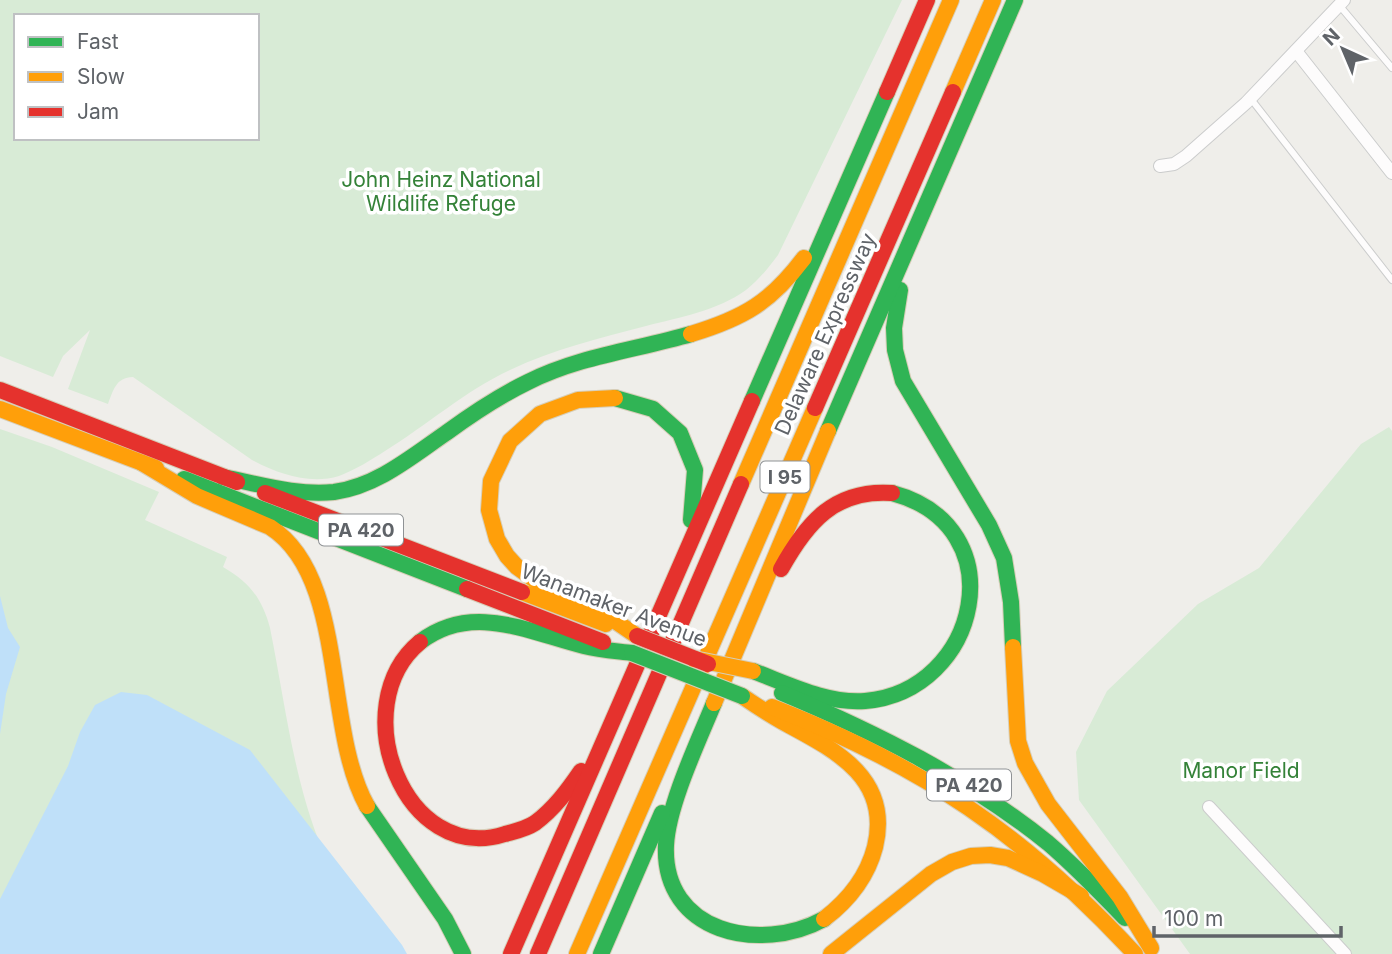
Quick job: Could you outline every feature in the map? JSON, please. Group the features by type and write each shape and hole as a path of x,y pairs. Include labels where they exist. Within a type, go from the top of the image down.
{"main road":[{"path":"512,954 926,0"},
{"name":"Delaware Expressway","path":"538,954 951,0"},
{"name":"Delaware Expressway","path":"577,954 993,0"},
{"path":"742,696 816,739 860,774 873,797 878,828 870,863 850,895 822,920 783,935 761,938 734,935 705,922 687,906 676,891 666,858 669,824 752,607 1015,0"},
{"path":"223,477 308,494 357,487 387,473 495,400 537,377 578,361 712,329 748,314 767,301 795,272 831,202 852,173"},
{"path":"921,219 894,316 895,349 900,371 914,402 989,525 1004,558 1011,602 1018,741 1027,769 1044,798 1121,898 1154,951"},
{"name":"Wanamaker Avenue","path":"0,390 694,659 750,675"},
{"path":"637,636 603,612 555,593 537,582 513,562 498,540 488,512 487,499 492,474 513,438 534,420 568,402 616,398 636,401 654,410 680,434 693,458 696,488 690,522 664,603"},
{"name":"Wanamaker Avenue","path":"0,408 832,731 915,771 1010,834 1081,896 1135,954"},
{"path":"142,463 197,496 264,523 289,541 302,557 316,592 347,753 357,783 379,822 449,924 463,954"},
{"path":"740,641 800,539 818,517 844,499 877,492 909,496 939,513 961,542 969,566 971,584 963,625 944,660 913,687 882,699 852,701 817,695 750,675"},
{"path":"619,708 565,793 537,821 519,831 498,837 465,836 446,830 428,818 400,786 390,766 383,741 383,715 387,689 393,676 415,645 443,628 466,622 488,622 535,631 586,646 632,653"},
{"name":"PA 420","path":"750,675 882,736 972,788 1019,821 1072,865 1104,895 1154,951"},
{"path":"601,954 672,791 701,735"},
{"path":"831,954 931,874 948,863 968,856 989,854 1016,860 1081,896"}],"street":[{"path":"1160,166 1171,165 1182,159 1251,99 1342,3"},
{"path":"1296,51 1392,173"},
{"path":"1209,807 1345,954"}],"lane":[{"path":"1342,3 1392,68"},
{"path":"1251,99 1392,280"}],"green space":[{"name":"John Heinz National Wildlife Refuge","path":"0,0 902,0 778,255 751,286 711,308 577,345 510,370 477,388 374,458 339,476 306,479 283,474 262,465 133,377 119,382 108,404 68,389 90,330 63,356 53,377 0,356"},
{"name":"Manor Field","path":"1389,427 1392,431 1392,954 1190,954 1079,800 1076,752 1107,691 1198,604 1259,568 1361,444"},
{"path":"0,429 52,447 159,492 145,520 227,557 223,567 247,585 267,617 297,767 322,849 0,954"}],"water":[{"path":"0,596 8,628 20,647 6,694 0,734"},
{"path":"121,692 147,695 250,750 407,954 0,954 0,899 68,766 80,732 95,705"}],"traffic: fast":[{"path":"828,431 1015,0"},
{"path":"752,401 887,92"},
{"path":"900,290 894,328 895,350 903,381 989,525 1004,558 1011,602 1013,647"},
{"path":"223,477 306,492 350,489 365,484 407,461 486,406 528,382 588,360 691,334"},
{"path":"615,398 653,409 680,433 695,470 691,520"},
{"path":"184,479 467,589"},
{"path":"753,671 822,696 865,701 904,691 935,669 957,639 968,606 969,571 957,538 931,511 892,493"},
{"path":"420,642 440,630 480,622 521,628 590,647 632,653"},
{"path":"632,653 742,696"},
{"path":"782,693 887,741 986,798 1048,843 1125,918"},
{"path":"714,703 685,774 668,829 666,845 669,875 680,899 697,916 720,928 745,934 772,935 799,929 824,919"},
{"path":"367,806 445,919 463,954"},
{"path":"601,954 662,813"}],"traffic: slow":[{"path":"741,484 951,0"},
{"path":"953,92 993,0"},
{"path":"691,334 726,322 755,306 780,286 804,258"},
{"path":"615,398 578,400 540,414 510,441 491,481 489,510 497,539 517,567 539,583 602,612 637,636"},
{"path":"577,954 815,408"},
{"path":"0,409 156,468"},
{"path":"714,703 828,431"},
{"path":"142,463 197,496 270,527 295,550 312,581 323,616 344,736 353,773 367,806"},
{"path":"522,592 606,624"},
{"path":"1013,647 1018,741 1025,763 1048,804 1120,897 1151,948"},
{"path":"694,659 753,671"},
{"path":"742,696 839,755 867,784 875,802 878,823 872,858 849,896 824,919"},
{"path":"772,707 877,754 969,808 1012,839 1053,874 1135,954"},
{"path":"831,954 931,874 952,862 971,856 1008,858 1081,896"}],"traffic: jam":[{"path":"887,92 927,0"},
{"path":"815,408 953,92"},
{"path":"0,390 237,482"},
{"path":"511,954 752,401"},
{"path":"538,954 741,484"},
{"path":"265,493 522,592"},
{"path":"781,569 801,537 825,512 854,497 892,493"},
{"path":"467,589 603,642"},
{"path":"637,636 708,664"},
{"path":"420,642 397,670 387,704 387,739 396,774 414,804 439,826 469,838 505,834 524,828 548,812 581,771"}]}
